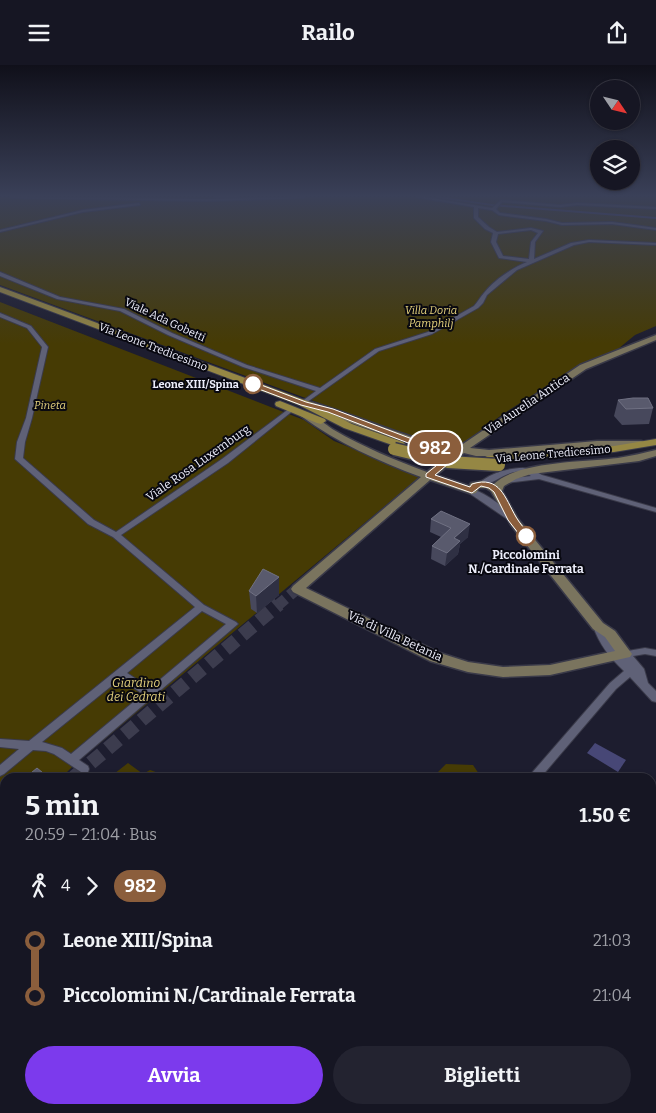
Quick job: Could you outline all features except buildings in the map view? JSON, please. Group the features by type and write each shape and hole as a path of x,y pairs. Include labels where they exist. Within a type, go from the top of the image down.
{"main road":[{"name":"Via Leone Tredicesimo","path":"0,289 397,447 448,463 499,465 656,451"},
{"name":"Via Leone Tredicesimo","path":"0,295 292,409 303,409"},
{"name":"Via Aurelia Antica","path":"297,589 460,450 583,367 656,337"},
{"path":"303,409 330,411 418,445 476,453 597,444 641,444"},
{"path":"303,409 325,430 345,441 472,491 475,485 483,483 500,486 534,474 632,459 656,451"},
{"name":"Via Leone Tredicesimo","path":"397,447 443,455 487,459 588,451 656,442"},
{"path":"500,486 513,520 598,626 610,634 620,655"},
{"name":"Via di Villa Betania","path":"297,589 435,657 468,667 503,672 550,670 620,655"}],"street":[{"path":"495,246 501,257 531,261"},
{"path":"531,261 532,246"},
{"path":"303,409 321,389 378,350 430,333 476,307 485,294 515,269 568,246"},
{"name":"Viale Ada Gobetti","path":"0,274 59,298 122,310 170,334 245,366 321,389"},
{"path":"0,315 29,327 45,347 29,418 21,442 19,459 91,522 116,535 201,607 233,624 151,694 77,764 58,751 46,747 0,743"},
{"name":"Viale Rosa Luxemburg","path":"116,535 225,461 292,409"},
{"path":"483,483 506,473 534,474 656,510"},
{"path":"472,491 490,501 513,520"},
{"path":"0,771 201,607"},
{"path":"620,655 645,651 656,653"},
{"path":"620,655 629,672 643,682 656,698"},
{"path":"620,655 641,672 643,682"},
{"path":"538,773 613,686 629,672"},
{"path":"120,673 151,694"}],"green space":[{"name":"Villa Doria Pamphilj","path":"0,246 656,246 656,326 635,335 618,349 577,367 503,414 458,447 439,445 403,434 0,285"},
{"path":"0,302 304,420 334,441 421,476 66,773 0,773"},
{"path":"128,763 142,773 115,773"},
{"path":"446,764 473,765 478,773 437,773"},
{"path":"150,770 159,773 145,773"}],"shaded area":[{"path":"595,743 626,760 618,772 587,753"}],"tunnel":[{"path":"277,606 297,589"},
{"path":"79,773 279,604"}],"bus line":[{"name":"982","path":"253,384 418,445 458,451 429,475 472,491 475,485 483,483 492,486 497,491 513,520 526,536"}],"place":[{"name":"Leone XIII/Spina","path":"253,384"},
{"name":"Piccolomini N./Cardinale Ferrata","path":"526,536"}],"park label":[{"name":"Pineta","path":"50,405"},
{"name":"Giardino dei Cedrati","path":"136,690"}]}
